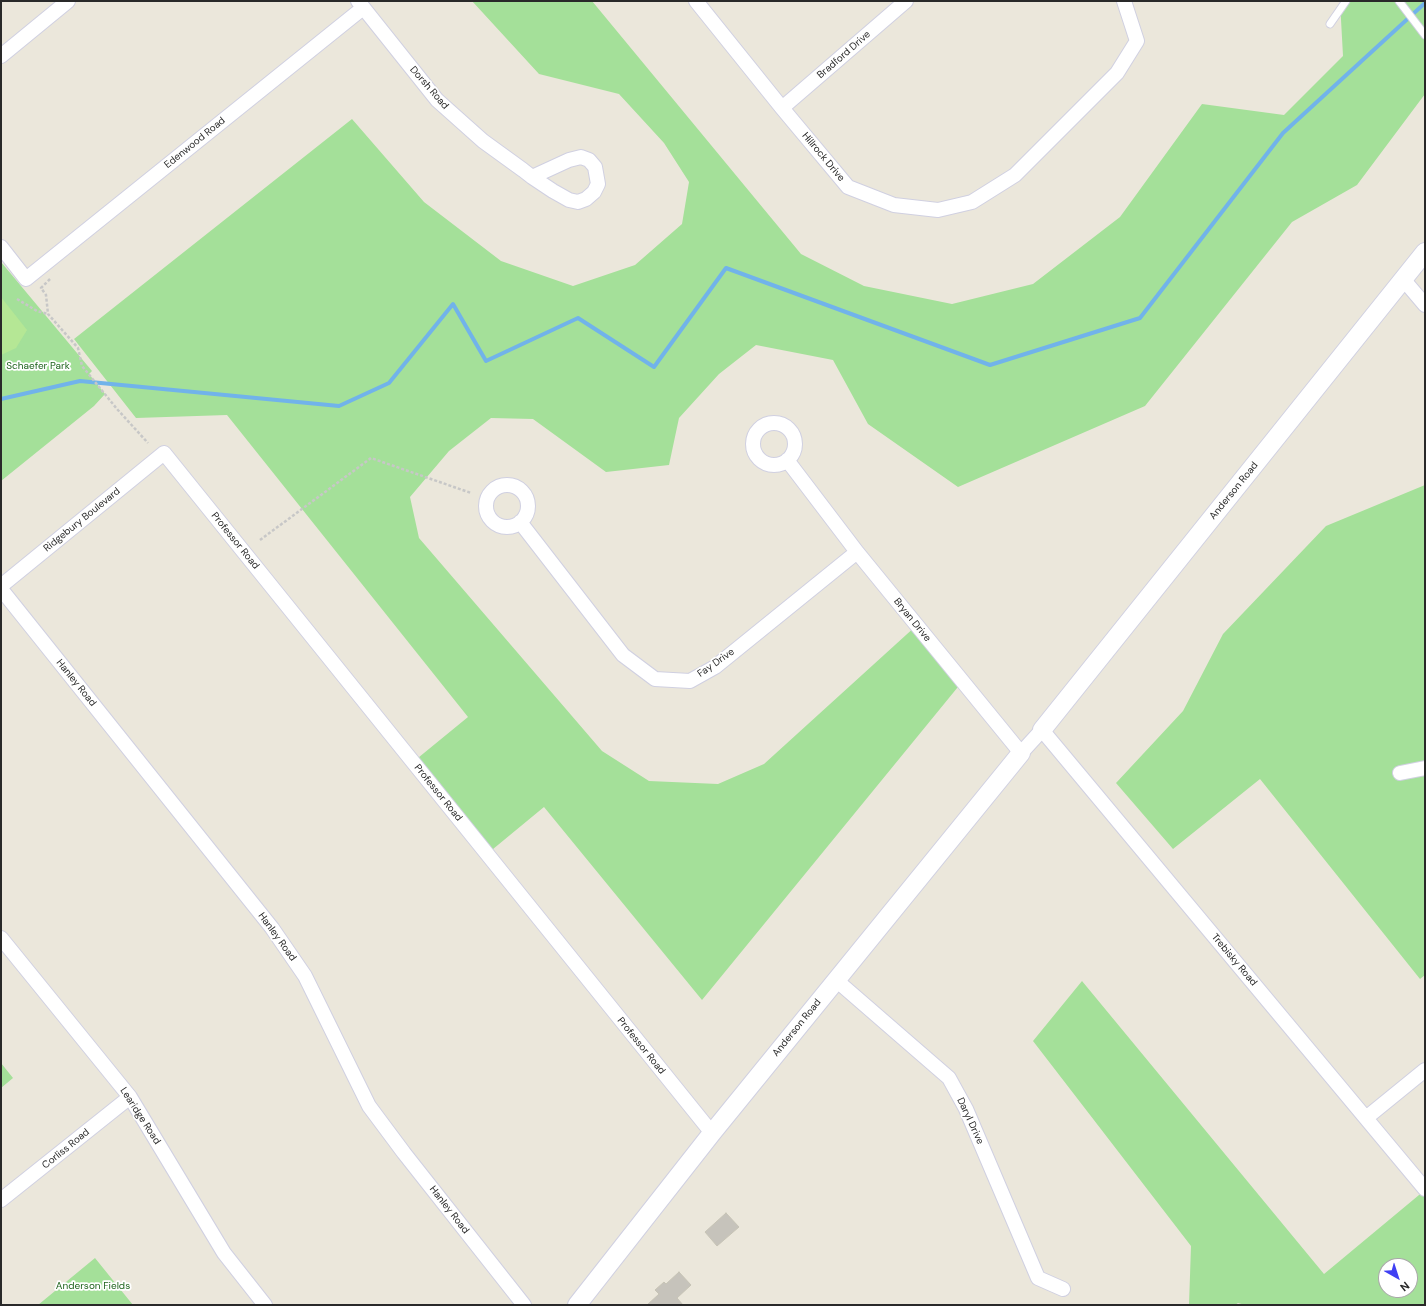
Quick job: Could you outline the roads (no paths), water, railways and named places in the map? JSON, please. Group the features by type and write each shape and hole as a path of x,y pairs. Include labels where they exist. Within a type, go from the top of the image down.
{"street":[{"path":"1,56 68,1"},
{"name":"Hillrock Drive","path":"696,1 848,187 894,205 938,210 972,202 1015,175 1117,73 1137,41 1124,1"},
{"name":"Bradford Drive","path":"782,108 906,1"},
{"name":"Dorsh Road","path":"360,4 438,100 483,141 532,177"},
{"name":"Edenwood Road","path":"1,247 26,278 360,4"},
{"name":"Anderson Road","path":"1042,730 1425,252"},
{"path":"1403,279 1425,305"},
{"name":"Ridgebury Boulevard","path":"1,587 164,453"},
{"name":"Professor Road","path":"164,453 712,1133"},
{"name":"Bryan Drive","path":"787,460 857,552 1021,753"},
{"name":"Fay Drive","path":"520,522 623,655 655,679 690,681 715,667 857,552"},
{"name":"Hanley Road","path":"1,587 272,928 305,976 369,1106 404,1153 524,1305"},
{"path":"1021,753 1042,730"},
{"name":"Trebisky Road","path":"1042,730 1425,1189"},
{"name":"Anderson Road","path":"577,1305 712,1133 1021,753"},
{"path":"1400,773 1425,768"},
{"name":"Learidge Road","path":"1,938 130,1097 224,1254 265,1305"},
{"name":"Daryl Drive","path":"836,980 949,1078 966,1110 1038,1278 1063,1289"},
{"path":"1366,1118 1425,1070"},
{"name":"Corliss Road","path":"1,1200 130,1097"}],"lane":[{"path":"1330,24 1346,1"},
{"path":"1399,1 1425,35"}],"waterway":[{"path":"1,399 80,381 339,406 389,383 453,304 486,361 578,318 654,367 726,268 990,365 1140,318 1283,133 1425,3"}],"park label":[{"name":"Schaefer Park","path":"38,366"},
{"name":"Anderson Fields","path":"93,1286"}]}
